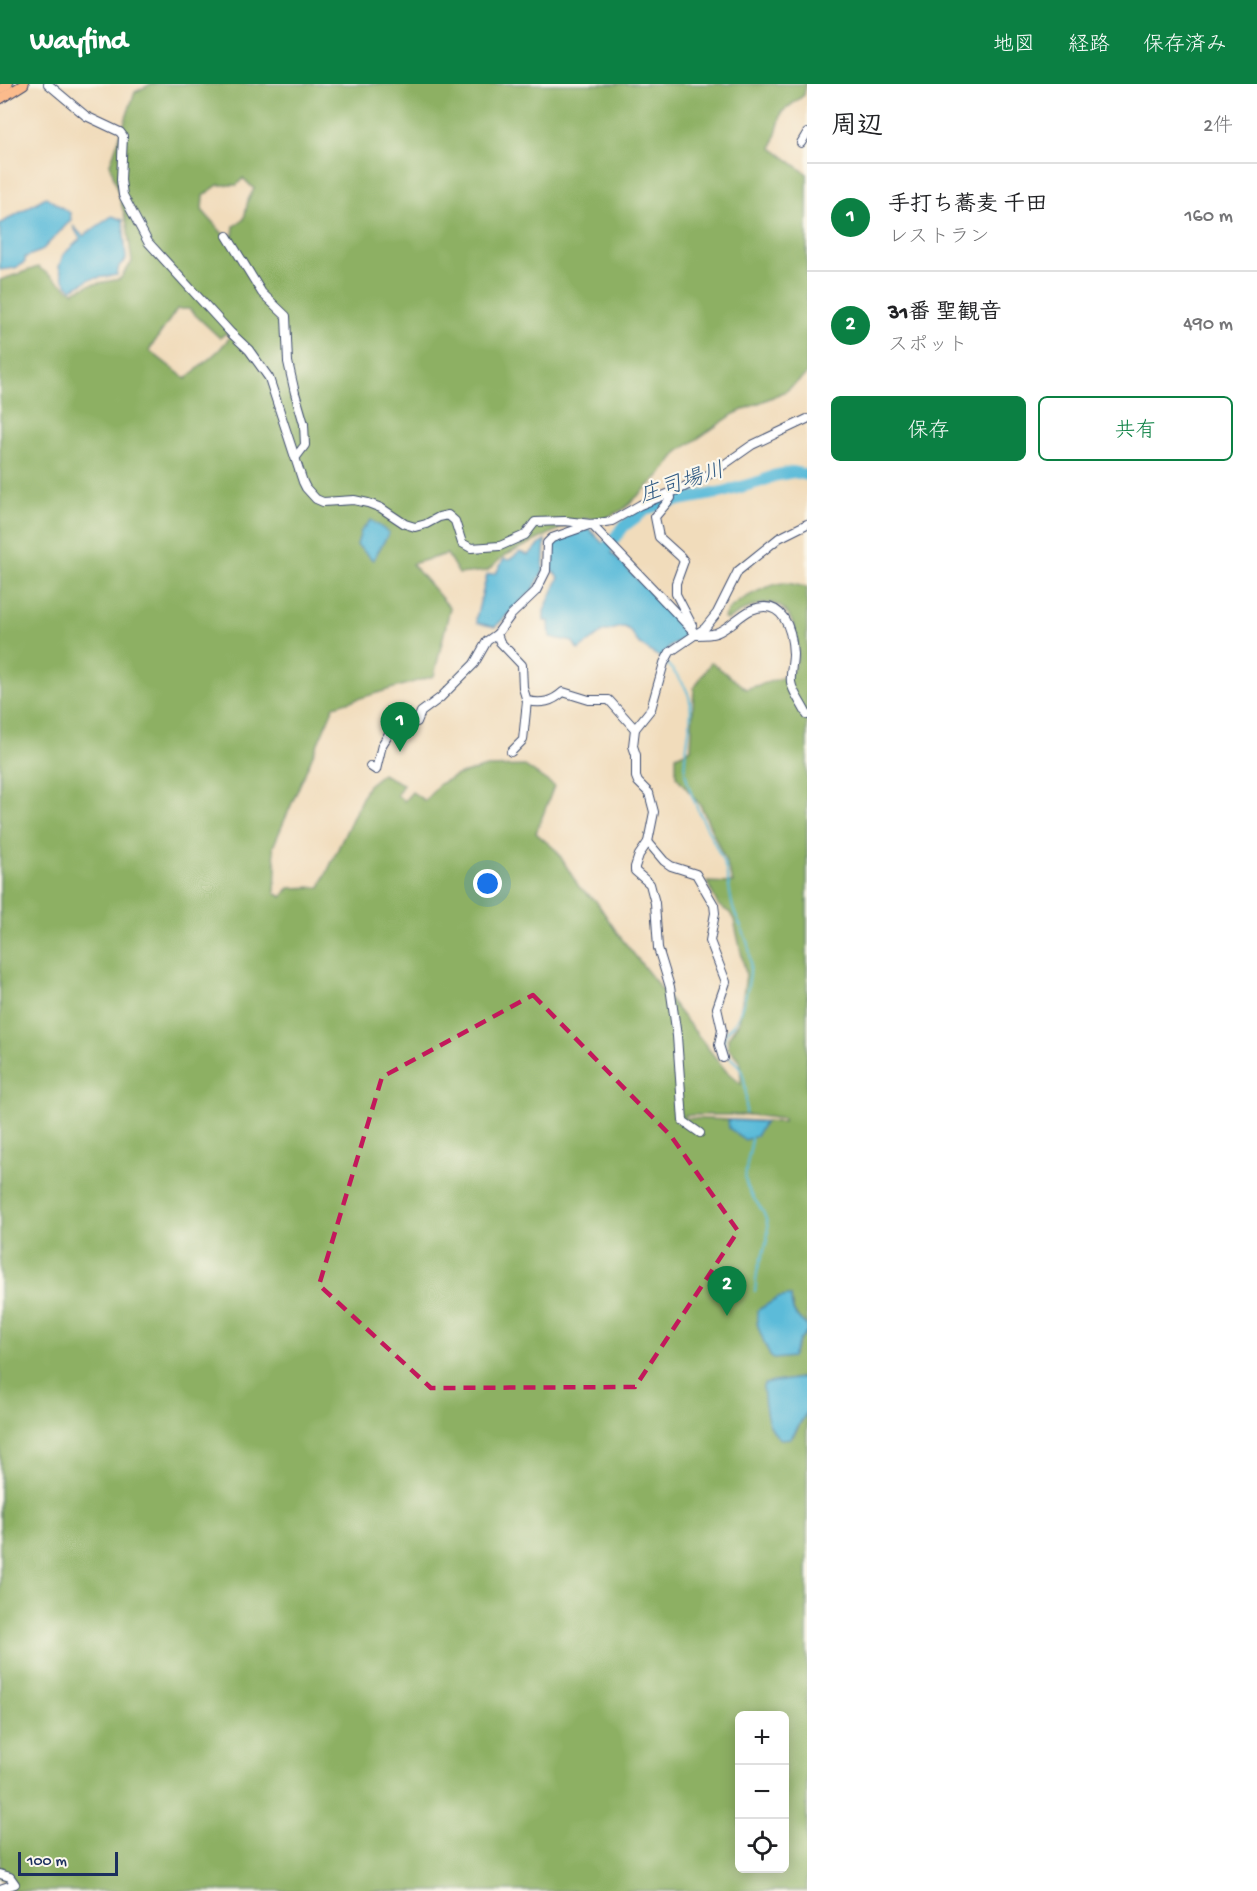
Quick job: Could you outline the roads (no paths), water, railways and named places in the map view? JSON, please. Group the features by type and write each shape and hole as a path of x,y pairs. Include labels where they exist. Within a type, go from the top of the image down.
{"main road":[{"path":"0,89 8,84"},
{"path":"0,99 24,84"}],"street":[{"path":"48,84 86,116 120,132 123,136 121,180 123,195 148,242 249,350 269,378 303,482 316,499 323,502 354,500 368,503 381,508 405,524 415,527 448,515 455,521 462,543 471,548 500,546 525,535 535,522 566,521 591,524 697,635 715,634 749,611 762,607 771,607 781,613 787,623 793,654 791,683 807,716"},
{"path":"801,143 807,133"},
{"path":"227,236 262,293 286,316 288,362 294,393 304,424 305,446 296,457"},
{"path":"370,766 376,770 382,745 392,729 417,722 421,712 440,698 474,664 487,641 497,634 511,615 536,591 546,571 547,543 552,538 591,524 612,521 640,505 712,473 752,445 807,419"},
{"path":"670,493 671,498 655,517 659,537 684,561 676,583 676,594 697,635"},
{"path":"700,1133 683,1121 677,1036 670,987 658,948 655,903 650,884 635,871 639,855 648,842 653,819 653,805 649,793 636,777 636,755 633,746 635,729 651,709 665,661 675,648 697,635 717,613 738,571 779,538 807,524"},
{"path":"497,634 500,642 522,665 527,701 523,740 511,752"},
{"path":"527,701 537,703 553,701 563,692 589,700 609,700 635,729"},
{"path":"648,842 671,866 696,874 714,905 715,913 710,940 726,982 717,1008 722,1030 719,1045 723,1058"},
{"path":"0,1874 10,1877 15,1884 0,1890"}],"water":[{"path":"46,197 70,213 71,220 41,251 25,257 25,262 15,268 0,270 0,224"},
{"path":"112,216 123,220 126,260 119,266 117,275 90,279 72,289 65,282 59,267 63,255 80,239 73,226 83,236"},
{"path":"371,520 389,533 373,560 357,545 361,531"},
{"path":"589,529 690,634 669,647 662,658 642,645 629,629 624,627 604,631 578,650 573,642 550,637 549,621 544,621 544,611 559,577 551,570 550,543 558,538"},
{"path":"545,540 543,571 533,590 495,627 477,623 476,618 487,575 496,573 504,559 509,560 520,552 528,555"},
{"path":"728,1120 765,1122 756,1136 745,1140 729,1128"},
{"path":"791,1296 795,1313 807,1326 807,1332 800,1339 792,1357 774,1359 770,1356 758,1327 758,1310 778,1298"},
{"path":"807,1377 807,1412 791,1438 781,1439 769,1422 764,1400 764,1384"}],"waterway":[{"name":"庄司場川","path":"602,554 624,526 647,509 663,503 723,492 773,476 793,472 807,475"},
{"path":"660,656 680,679 689,696 691,715 685,761 686,776 693,799 724,864 733,908 749,949 750,970 746,994 738,1017 725,1034 723,1043 726,1053 738,1065 743,1075 746,1113"},
{"path":"751,1137 746,1182 764,1214 768,1228 767,1241 757,1271 755,1291"}],"place":[{"name":"手打ち蕎麦 千田","path":"400,752"},
{"name":"31番 聖観音","path":"727,1316"}]}
